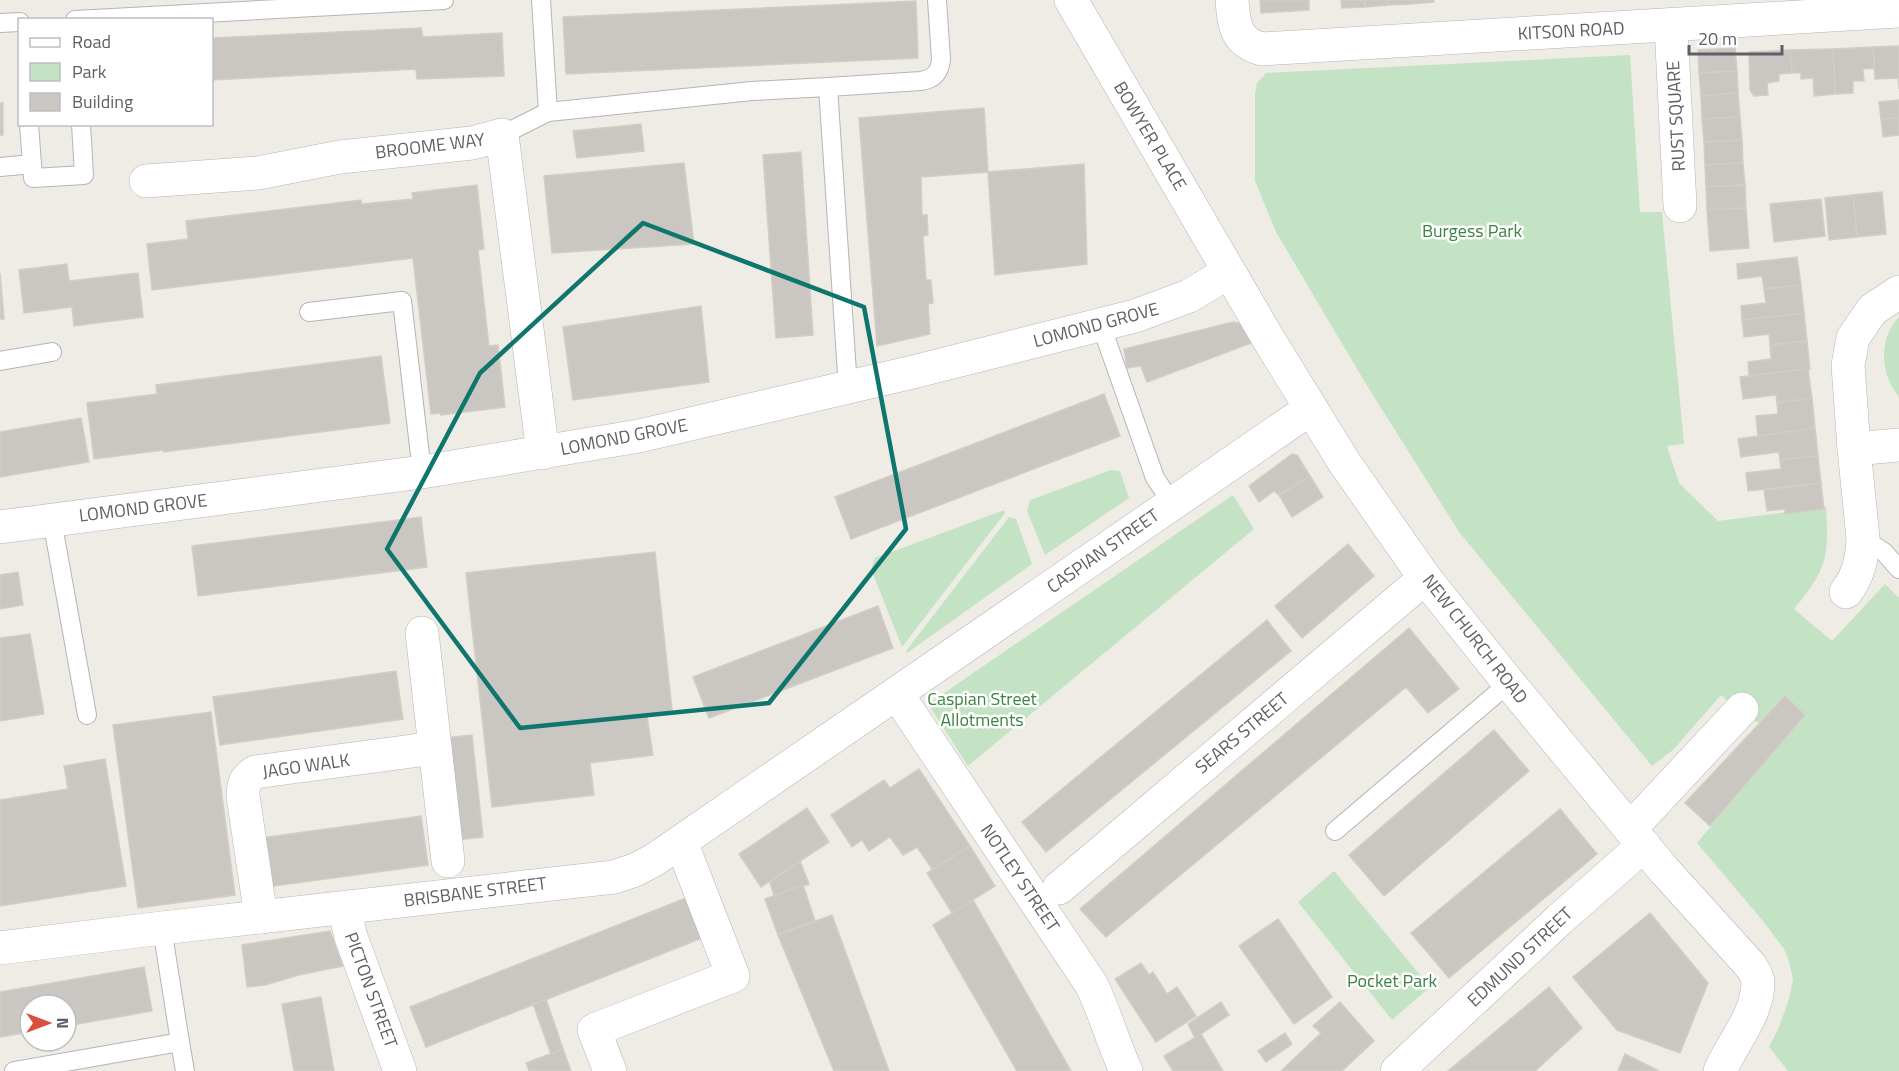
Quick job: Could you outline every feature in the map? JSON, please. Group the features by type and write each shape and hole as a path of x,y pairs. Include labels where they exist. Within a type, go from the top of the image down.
{"street":[{"name":"BOWYER PLACE","path":"1071,0 1229,272"},
{"name":"KITSON ROAD","path":"1232,0 1233,21 1238,33 1244,42 1262,50 1899,11"},
{"name":"RUST SQUARE","path":"1671,25 1680,206"},
{"name":"BROOME WAY","path":"146,181 258,173 340,157 472,143 502,135 543,453"},
{"name":"LOMOND GROVE","path":"0,527 422,472 657,432 848,388 1101,325 1170,305 1229,272"},
{"name":"NEW CHURCH ROAD","path":"1229,272 1310,409 1425,578 1637,837 1750,965 1758,980 1748,1020 1720,1071"},
{"path":"1846,592 1862,560 1863,538 1848,364 1853,338 1872,310 1899,292"},
{"name":"CASPIAN STREET","path":"897,694 1172,502 1310,409"},
{"path":"1854,449 1899,445"},
{"name":"SEARS STREET","path":"1059,888 1425,578"},
{"path":"422,633 448,861"},
{"name":"BRISBANE STREET","path":"0,948 614,877 645,865 681,842 897,694"},
{"name":"NOTLEY STREET","path":"897,694 1091,984 1101,1004 1126,1071"},
{"name":"EDMUND STREET","path":"1397,1071 1560,919 1637,837 1742,709"},
{"name":"JAGO WALK","path":"261,917 243,796 243,786 247,778 255,772 435,748"},
{"path":"610,1071 594,1030 733,976 681,842"},
{"name":"PICTON STREET","path":"344,908 351,937 400,1071"}],"lane":[{"path":"93,18 444,0"},
{"path":"541,0 549,111"},
{"path":"502,135 549,111 752,91 921,81 935,75 940,68 937,0"},
{"path":"0,23 18,22"},
{"path":"828,87 848,388"},
{"path":"29,126 33,178 84,175 81,126"},
{"path":"0,167 32,164"},
{"path":"309,312 402,301 422,472"},
{"path":"1101,325 1155,478 1172,502"},
{"path":"0,361 52,352"},
{"path":"52,520 87,715"},
{"path":"1863,538 1884,552 1899,569"},
{"path":"1335,831 1509,683"},
{"path":"162,928 185,1071"},
{"path":"14,1071 100,1064 180,1042"}],"highlighted area":[{"path":"643,223 864,307 906,529 769,703 520,728 387,549 480,373"}],"green space":[{"name":"Burgess Park","path":"1630,55 1640,212 1662,212 1684,444 1667,446 1679,483 1718,521 1826,507 1827,539 1823,562 1813,583 1794,609 1832,641 1885,584 1899,598 1899,1071 1788,1071 1769,1047 1789,999 1793,979 1788,958 1763,921 1697,843 1805,715 1785,696 1761,723 1748,720 1721,695 1673,750 1652,766 1459,532 1366,384 1276,232 1255,181 1255,95 1257,83 1266,73"},
{"path":"1899,317 1899,397 1888,378 1884,357 1887,335"},
{"path":"1111,470 1120,471 1129,498 1045,555 1027,511 1030,500"},
{"name":"Caspian Street Allotments","path":"1233,495 1254,529 968,766 928,704"},
{"path":"1004,510 1005,513 902,647 871,569 875,558"},
{"path":"1009,517 1016,519 1032,564 907,653 906,651"},
{"name":"Pocket Park","path":"1334,871 1430,987 1392,1020 1298,902"}],"building":[{"path":"1260,0 1309,0 1309,10 1261,13"},
{"path":"1341,0 1365,0 1365,7 1342,8"},
{"path":"1365,0 1388,0 1388,5 1365,7"},
{"path":"1388,0 1411,0 1411,4 1388,5"},
{"path":"1411,0 1434,0 1434,2 1411,4"},
{"path":"916,1 918,58 566,74 563,17"},
{"path":"421,28 423,37 502,33 504,76 417,79 416,69 213,80 213,38"},
{"path":"1899,46 1899,89 1898,78 1875,79 1873,47"},
{"path":"1873,47 1874,68 1863,69 1864,81 1853,81 1853,93 1835,94 1833,49"},
{"path":"1735,48 1737,71 1699,73 1698,50"},
{"path":"1833,49 1835,94 1814,96 1813,78 1801,79 1801,73 1792,73 1790,50"},
{"path":"1790,50 1792,73 1779,74 1779,81 1767,83 1768,95 1754,96 1750,90 1749,52"},
{"path":"1737,71 1738,93 1701,96 1699,73"},
{"path":"1738,93 1740,117 1702,119 1701,96"},
{"path":"1899,100 1899,118 1881,119 1879,102"},
{"path":"0,103 3,103 3,135 0,135"},
{"path":"984,108 988,172 921,177 922,215 927,215 928,235 923,236 926,280 931,280 933,303 928,304 930,334 877,346 859,118"},
{"path":"1740,117 1742,140 1704,142 1702,119"},
{"path":"1899,118 1899,135 1883,137 1881,119"},
{"path":"641,124 644,151 577,158 573,131"},
{"path":"1742,140 1743,163 1705,165 1704,142"},
{"path":"801,152 813,335 776,338 763,155"},
{"path":"684,163 694,244 552,253 544,176"},
{"path":"1743,163 1745,185 1706,187 1705,165"},
{"path":"1084,164 1087,264 995,275 988,172"},
{"path":"477,185 484,249 478,250 489,346 498,345 505,407 441,415 440,413 431,414 413,258 152,290 147,244 188,239 186,221 361,200 362,204 413,199 412,193"},
{"path":"1745,185 1746,208 1707,210 1706,187"},
{"path":"1882,192 1886,234 1857,237 1853,195"},
{"path":"1853,195 1857,237 1829,240 1825,198"},
{"path":"1821,199 1825,236 1774,242 1770,204"},
{"path":"1746,208 1749,248 1710,251 1707,210"},
{"path":"1797,257 1801,285 1764,289 1762,276 1738,279 1737,264"},
{"path":"67,264 69,281 138,273 143,317 74,326 72,307 24,313 19,270"},
{"path":"0,273 4,319 0,319"},
{"path":"1801,285 1804,313 1742,320 1741,306 1766,303 1764,289"},
{"path":"701,306 709,382 573,400 563,327"},
{"path":"1804,313 1807,341 1770,345 1769,334 1744,337 1742,320"},
{"path":"1233,322 1242,324 1251,343 1147,382 1141,366 1127,368 1124,349"},
{"path":"1807,341 1810,369 1749,376 1748,362 1771,359 1770,345"},
{"path":"381,356 390,423 94,459 87,403 157,394 156,385"},
{"path":"1808,369 1812,398 1777,403 1776,395 1743,399 1740,377"},
{"path":"1104,394 1120,436 851,539 835,497"},
{"path":"1812,398 1815,428 1758,436 1756,416 1778,414 1777,403"},
{"path":"81,418 89,462 0,477 0,432"},
{"path":"1815,428 1818,456 1780,460 1779,452 1741,457 1738,439"},
{"path":"1292,454 1297,455 1310,476 1279,495 1274,491 1259,502 1249,486"},
{"path":"1818,456 1821,483 1748,491 1746,473 1781,469 1780,460"},
{"path":"1310,476 1323,497 1292,517 1279,495"},
{"path":"1821,483 1824,509 1785,514 1785,509 1767,511 1764,490"},
{"path":"421,517 427,567 198,596 192,546"},
{"path":"1348,544 1374,576 1302,638 1275,606"},
{"path":"655,552 672,710 647,716 653,755 590,763 594,795 492,807 466,573"},
{"path":"18,572 23,605 0,609 0,575"},
{"path":"878,606 893,648 709,718 693,677"},
{"path":"1267,620 1291,651 1046,852 1022,822"},
{"path":"1409,628 1459,689 1428,713 1406,687 1106,937 1080,909"},
{"path":"30,634 44,714 0,721 0,638"},
{"path":"396,671 403,719 220,745 213,697"},
{"path":"1785,696 1805,715 1710,826 1685,803"},
{"path":"211,712 235,895 138,908 113,725"},
{"path":"1494,730 1529,771 1384,896 1349,855"},
{"path":"472,735 483,837 456,840 444,738"},
{"path":"105,759 126,886 0,906 0,800 68,789 64,766"},
{"path":"919,769 970,846 933,870 917,847 903,855 890,837 869,851 862,840 852,847 831,815 884,780 890,788"},
{"path":"807,808 829,842 761,887 739,854"},
{"path":"1560,809 1597,854 1449,978 1411,933"},
{"path":"421,816 428,865 267,887 261,838"},
{"path":"970,846 995,886 952,913 927,873"},
{"path":"800,861 809,884 774,896 770,882"},
{"path":"803,885 815,921 778,935 765,899"},
{"path":"686,898 702,938 426,1047 410,1007"},
{"path":"973,900 1071,1071 1017,1071 933,925"},
{"path":"1650,913 1708,983 1680,1053 1617,1030 1573,977"},
{"path":"832,915 889,1071 834,1071 778,935"},
{"path":"1278,919 1332,997 1294,1024 1239,946"},
{"path":"330,931 343,966 265,985 247,987 242,945"},
{"path":"1141,963 1149,975 1153,972 1167,994 1177,987 1196,1016 1156,1042 1115,979"},
{"path":"144,967 152,1011 78,1024 78,993 18,993 18,1034 0,1037 0,992"},
{"path":"1549,987 1582,1028 1535,1071 1448,1071"},
{"path":"321,997 334,1071 294,1071 282,1004"},
{"path":"546,999 563,1049 551,1054 533,1004"},
{"path":"1221,1002 1229,1015 1195,1038 1188,1024"},
{"path":"1340,1002 1374,1041 1342,1071 1281,1071 1321,1033 1313,1026"},
{"path":"1285,1033 1292,1044 1266,1062 1258,1051"},
{"path":"1201,1034 1223,1071 1173,1071 1164,1056"},
{"path":"563,1049 571,1071 529,1071 526,1063"},
{"path":"1625,1054 1659,1071 1618,1071"}]}
